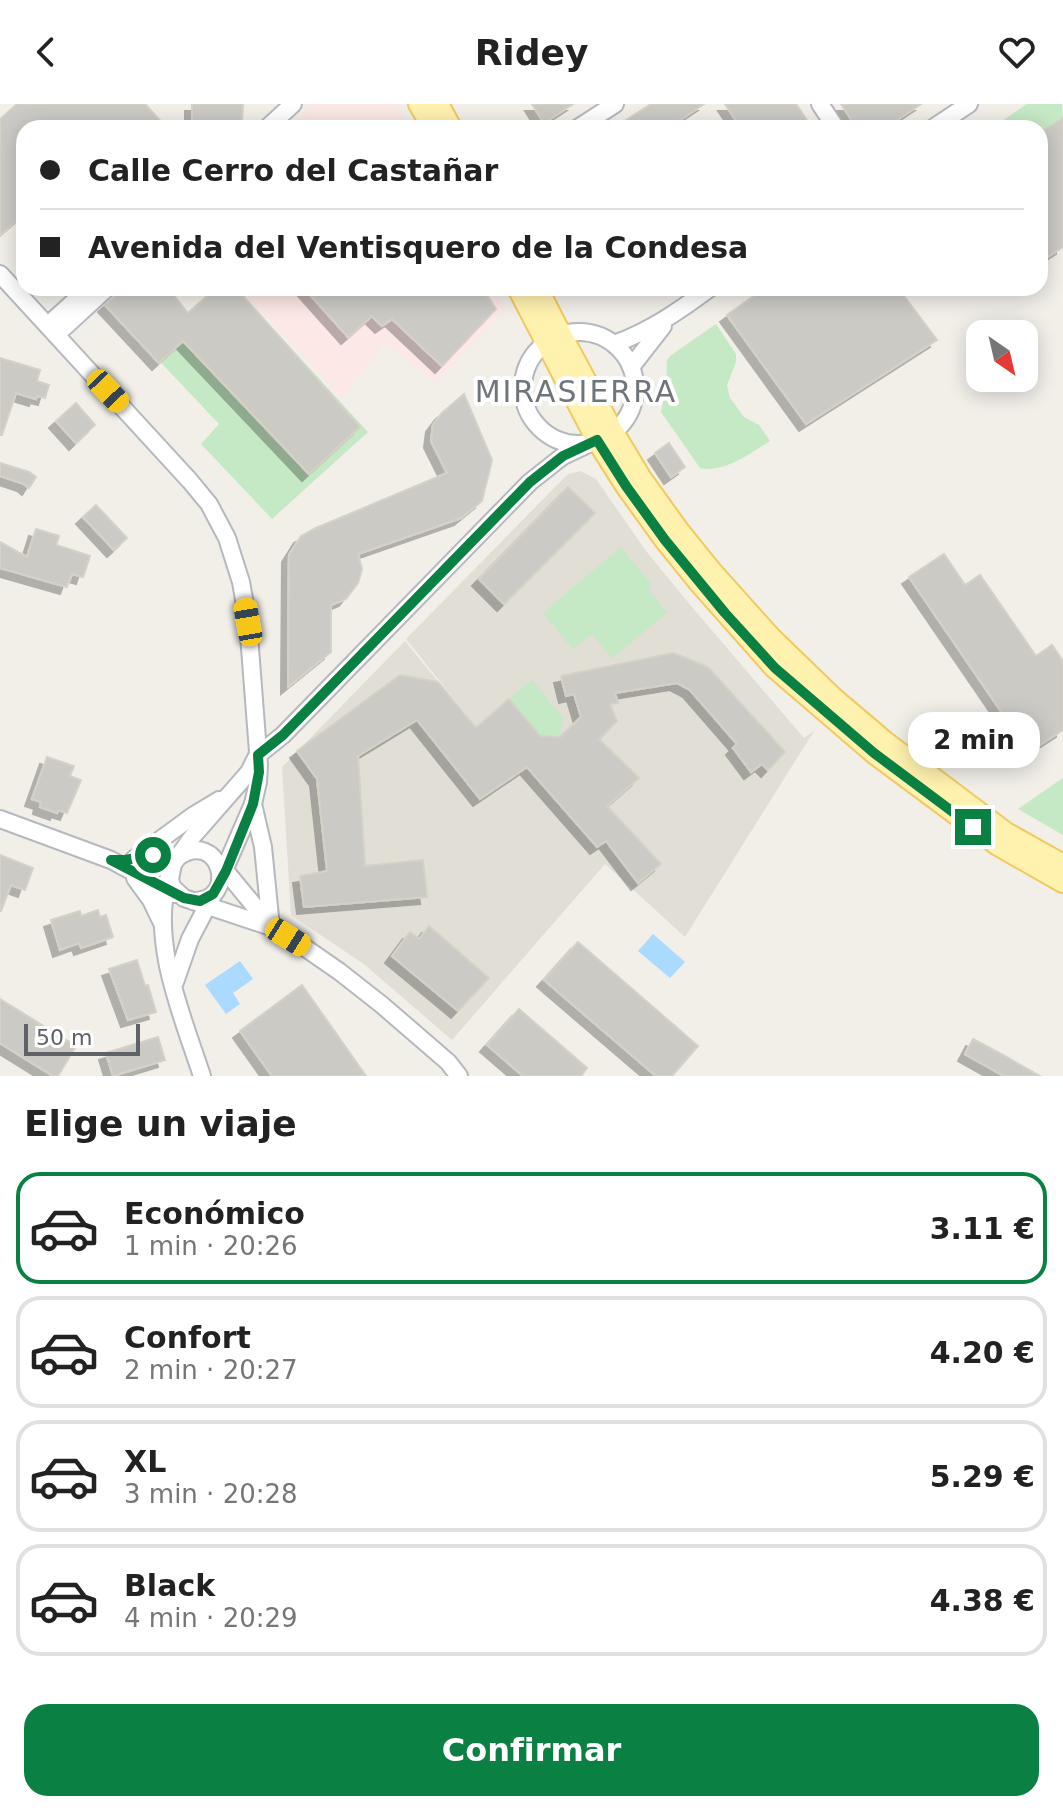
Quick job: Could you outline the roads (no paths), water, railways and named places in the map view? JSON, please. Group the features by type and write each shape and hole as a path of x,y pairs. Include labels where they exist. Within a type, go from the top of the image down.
{"main road":[{"path":"524,296 554,339 605,436 626,486 665,540 775,668 874,753 998,845 1063,882"},
{"path":"540,296 554,339"},
{"path":"605,436 731,593 771,638 832,697 885,742 1006,833 1063,865"}],"street":[{"path":"276,120 293,104"},
{"path":"590,120 615,104"},
{"path":"945,120 969,104"},
{"path":"0,274 16,291"},
{"path":"20,296 190,481 209,504 227,538 241,582 248,622 259,772 253,818 271,927"},
{"path":"52,330 82,296"},
{"path":"52,330 97,296"},
{"path":"614,344 673,316 699,296"},
{"path":"631,367 673,316"},
{"path":"202,1076 165,950 165,890 182,857 249,772 258,755 283,735 530,482 563,456 605,436 625,419 633,402 635,384 631,367 621,351 606,339 588,333 579,332 554,339 537,351 525,374 524,401 529,414 546,434 566,442 587,443 605,436"},
{"path":"530,482 545,455 546,434"},
{"path":"130,864 194,815 231,793"},
{"path":"210,818 227,814 253,818"},
{"path":"182,857 172,887 177,894 208,887 253,818"},
{"path":"0,819 111,860 130,864 210,855 208,887 174,987"},
{"path":"130,864 165,890 208,887 271,927 340,972 437,1053 459,1076"},
{"path":"130,864 163,924"},
{"path":"208,887 236,914"},
{"path":"194,930 210,918 225,914 236,914 271,927"}],"water":[{"path":"653,934 685,962 670,978 638,951"},
{"path":"240,961 253,979 233,993 240,1004 226,1014 205,985"}],"district":[{"name":"MIRASIERRA","path":"576,392"}]}
